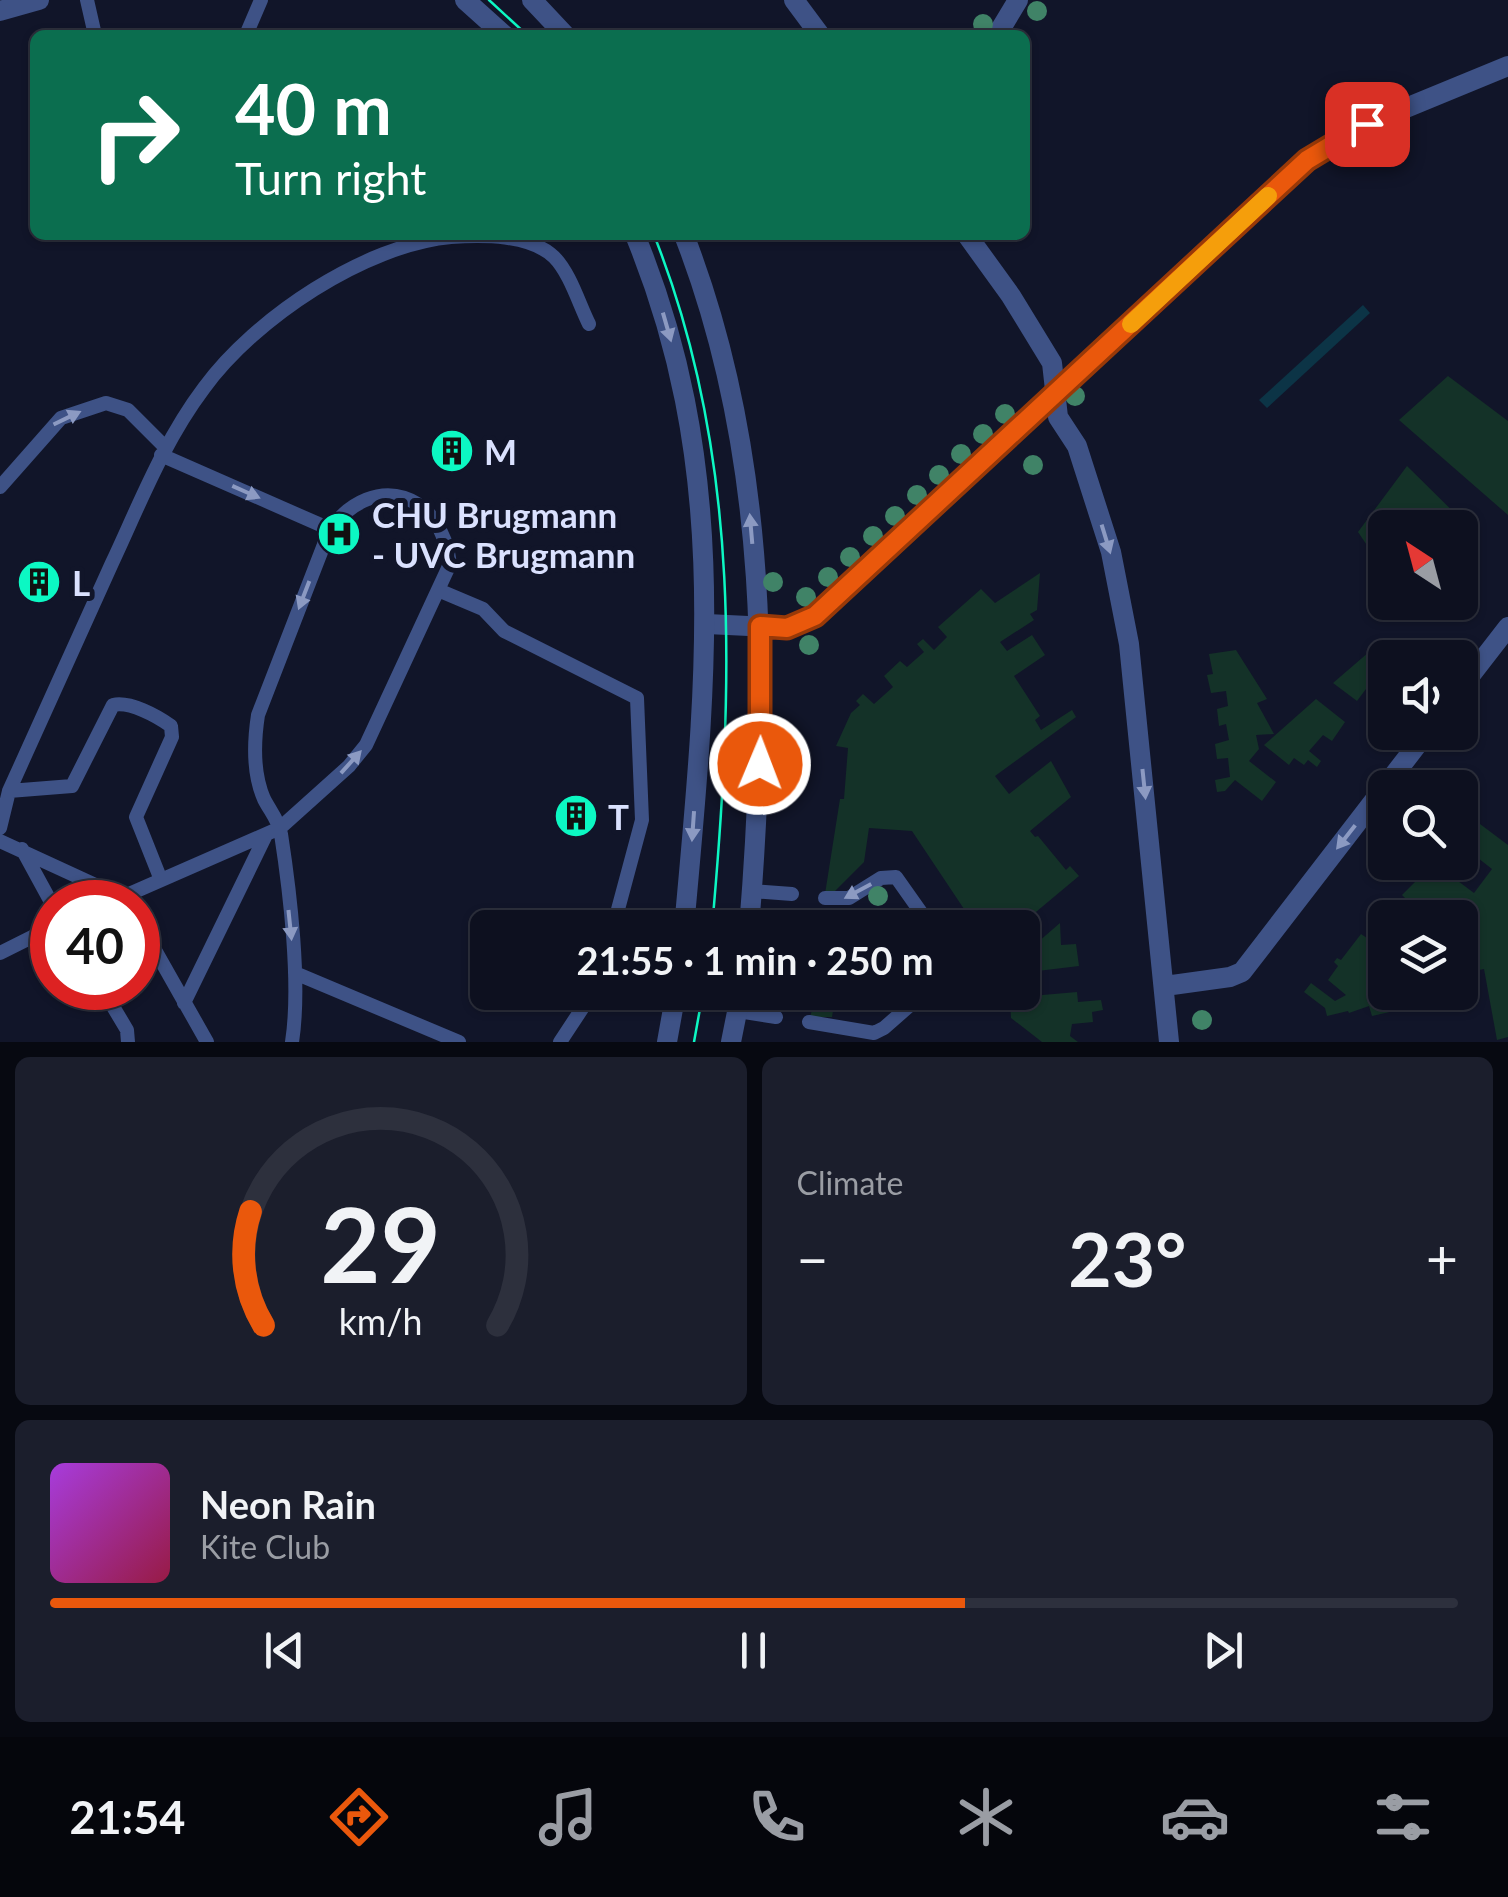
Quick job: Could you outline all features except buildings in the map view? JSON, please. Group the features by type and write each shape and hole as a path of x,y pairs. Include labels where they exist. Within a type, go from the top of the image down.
{"street":[{"path":"0,12 38,0"},
{"path":"465,0 492,30"},
{"path":"532,0 560,30"},
{"path":"794,0 816,30"},
{"path":"1000,30 1018,0"},
{"path":"707,624 787,628 815,616 1307,160 1367,124 1508,66"},
{"path":"637,240 654,282 688,408 705,540 707,624 685,910"},
{"path":"686,240 732,400 746,470 760,626 761,730 750,910"},
{"path":"971,240 1052,363 1058,417 1076,446 1117,579 1129,644 1169,1042"},
{"path":"1478,666 1508,627"},
{"path":"1165,986 1242,972 1412,750"},
{"path":"667,1042 673,1010"},
{"path":"731,1042 737,1010"}],"lane":[{"path":"87,0 94,30"},
{"path":"248,30 262,0"},
{"path":"0,828 9,792 164,451 208,382 272,321 316,289 405,245 428,240"},
{"path":"507,240 551,254 589,324"},
{"path":"0,486 61,418 106,403 128,410 164,451 330,529"},
{"path":"9,792 72,786 108,711 117,703 124,703 168,723 172,730 136,817 160,880 280,828 366,745 450,564 448,542 438,522 424,507 404,497 372,497 343,512 330,529 258,715 258,780 280,828 295,973 292,1042"},
{"path":"438,590 483,609 504,631 637,698 642,820 618,910"},
{"path":"184,1003 265,837"},
{"path":"0,841 81,880"},
{"path":"22,849 39,880"},
{"path":"825,898 849,898 881,878 896,877 919,910"},
{"path":"752,891 792,894"},
{"path":"0,953 30,938"},
{"path":"160,960 206,1042"},
{"path":"295,973 460,1042"},
{"path":"115,1010 127,1030 128,1042"},
{"path":"560,1042 582,1010"},
{"path":"759,1010 776,1017"},
{"path":"809,1022 874,1033 903,1010"}],"green space":[{"path":"1448,376 1508,421 1508,515 1399,420"},
{"path":"1407,466 1452,510 1374,510"},
{"path":"1368,519 1368,547 1358,532"},
{"path":"1040,573 1037,610 1030,614 1034,620 1000,642 1007,651 1032,635 1045,655 1014,676 1040,716 1035,720 1041,730 1072,710 1076,717 995,776 1009,794 1051,761 1071,797 1030,831 1066,870 1070,866 1079,876 1038,910 965,910 912,831 869,828 864,862 833,893 825,894 840,799 844,799 848,748 836,746 851,713 860,705 856,701 863,694 874,704 893,687 884,676 900,661 907,667 924,652 917,644 923,639 934,650 947,637 938,627 981,589 995,603"},
{"path":"1236,650 1267,699 1257,703 1274,734 1256,735 1259,749 1249,761 1276,782 1262,801 1235,780 1225,791 1217,792 1215,780 1230,777 1228,758 1217,759 1215,744 1229,740 1226,724 1219,726 1217,709 1228,706 1226,691 1211,693 1207,675 1213,674 1209,654"},
{"path":"1368,653 1368,686 1357,701 1333,683"},
{"path":"1316,699 1345,722 1332,741 1323,735 1309,751 1321,761 1317,767 1308,760 1304,765 1294,758 1289,765 1264,745"},
{"path":"1478,822 1508,845 1508,1037 1497,1040 1484,969 1478,970 1478,900 1407,900 1402,895 1417,880 1457,880 1474,893 1492,869 1478,858"},
{"path":"1060,923 1061,945 1076,944 1079,966 1040,971 1040,940"},
{"path":"1361,934 1367,938 1368,1006 1327,1016 1325,1008 1304,992 1311,983 1335,1001 1346,995 1328,980 1338,966 1334,962 1337,958 1341,960"},
{"path":"1077,992 1078,1002 1101,1000 1103,1010 1092,1012 1093,1022 1072,1024 1070,1036 1078,1042 1042,1042 1011,1018 1011,1010 1040,1010 1040,995"},
{"path":"812,1010 833,1010 832,1017 810,1017"},
{"path":"1370,1010 1394,1010 1394,1011 1372,1016"}],"water":[{"path":"1363,305 1370,313 1267,408 1259,400"}],"tram line":[{"path":"489,0 522,30"},
{"path":"656,240 683,319 704,405 717,490 726,664 713,910"},
{"path":"694,1042 700,1010"}],"slow traffic":[{"path":"1131,324 1268,196"}],"place":[{"name":"M","path":"452,451"},
{"name":"CHU Brugmann - UVC Brugmann","path":"339,534"},
{"name":"L","path":"39,582"},
{"name":"T","path":"576,816"}],"route":[{"path":"760,764 760,626 787,628 815,616 1307,160 1367,124"}]}
